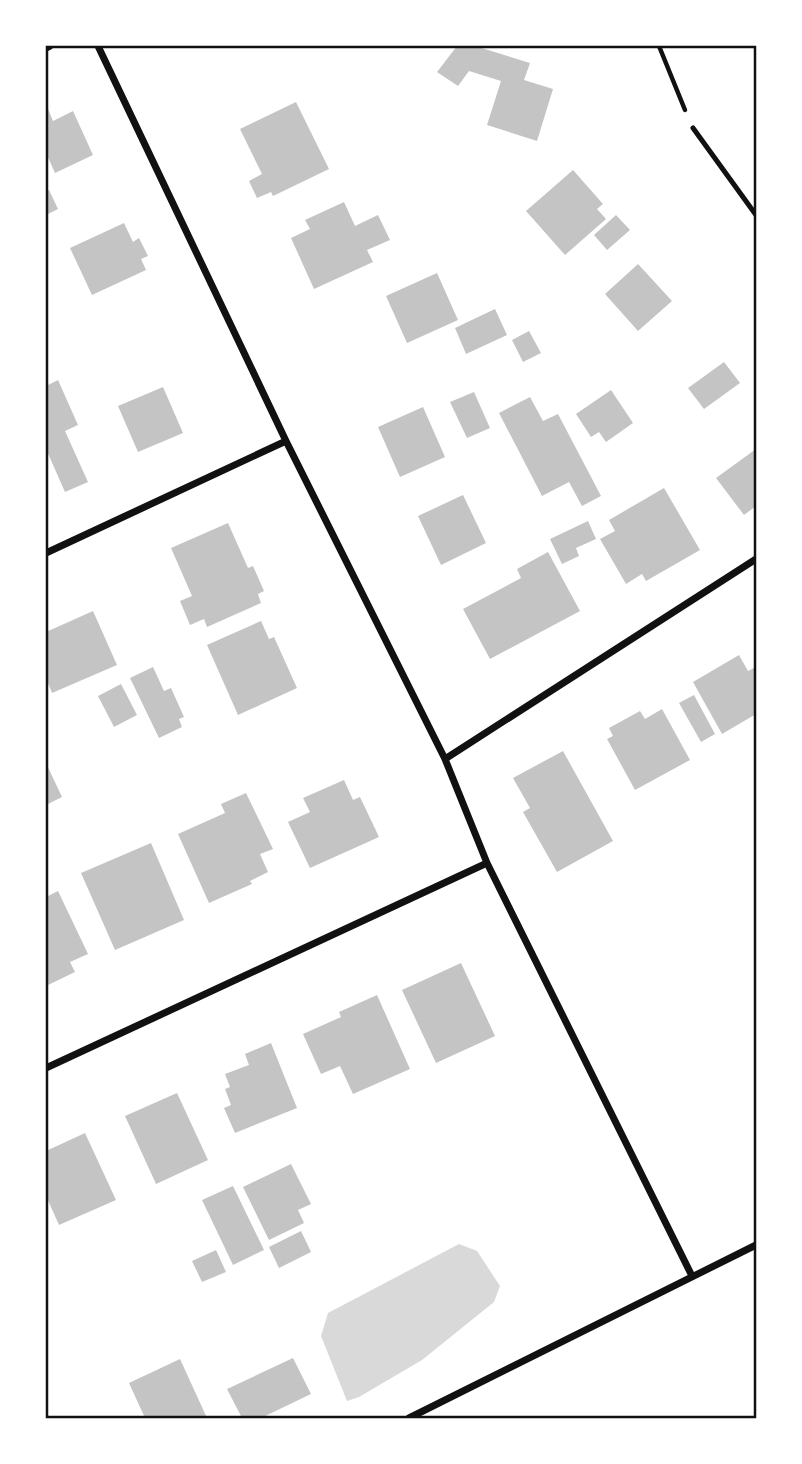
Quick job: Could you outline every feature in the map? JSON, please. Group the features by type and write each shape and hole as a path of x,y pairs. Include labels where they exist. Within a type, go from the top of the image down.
{"street":[{"path":"97,46 286,441 445,759 487,863 692,1276"},
{"path":"46,552 286,441"},
{"path":"445,759 757,559"},
{"path":"46,1068 487,863"},
{"path":"409,1419 757,1245"}],"lane":[{"path":"693,128 757,215"}],"path":[{"path":"659,46 693,128"}],"shaded area":[{"path":"459,1244 477,1251 500,1286 494,1302 422,1360 359,1397 347,1401 321,1336 328,1313"}],"building":[{"path":"457,46 475,46 530,63 524,80 553,89 537,141 487,125 501,81 469,71 458,86 437,72"},
{"path":"296,102 329,169 273,196 271,192 257,198 249,181 262,174 240,129"},
{"path":"46,104 53,121 73,111 93,155 55,173 46,153"},
{"path":"573,170 603,204 597,209 606,219 565,255 526,211"},
{"path":"49,190 58,209 46,215 46,191"},
{"path":"344,202 355,226 378,215 390,240 367,250 373,262 314,289 291,238 310,229 305,220"},
{"path":"616,215 630,230 607,250 594,235"},
{"path":"124,223 133,242 139,238 148,256 141,259 146,270 92,295 70,248"},
{"path":"638,264 672,301 638,331 605,294"},
{"path":"437,273 458,320 407,343 386,296"},
{"path":"495,309 507,335 466,354 455,328"},
{"path":"529,331 541,353 523,362 512,340"},
{"path":"724,362 740,383 704,409 688,388"},
{"path":"58,380 78,425 65,431 88,482 65,492 46,449 46,386"},
{"path":"163,387 183,433 138,452 118,406"},
{"path":"611,390 633,423 606,442 599,432 591,437 576,414"},
{"path":"474,392 490,428 467,438 450,402"},
{"path":"530,397 543,421 558,414 601,496 582,506 569,482 542,496 499,413"},
{"path":"423,407 445,457 400,477 378,427"},
{"path":"756,449 756,506 744,515 716,478"},
{"path":"664,488 700,550 646,581 642,574 626,584 600,539 615,531 609,520"},
{"path":"463,495 486,543 441,565 418,516"},
{"path":"588,521 596,539 576,548 579,556 562,564 550,539"},
{"path":"228,523 248,568 253,566 264,591 258,594 261,603 207,627 204,619 190,625 180,601 192,596 171,548"},
{"path":"548,552 580,611 490,659 463,609 521,578 517,569"},
{"path":"93,611 117,665 52,693 46,678 46,632"},
{"path":"261,621 269,639 274,637 297,688 238,715 207,645"},
{"path":"739,655 748,671 756,667 756,714 722,734 693,682"},
{"path":"153,667 164,691 171,688 184,717 179,719 182,727 159,738 130,678"},
{"path":"121,684 137,715 114,727 98,696"},
{"path":"694,695 715,734 701,742 679,703"},
{"path":"662,709 690,760 635,790 607,739 613,736 609,728 640,711 645,719"},
{"path":"563,751 613,841 557,872 523,812 530,808 513,778"},
{"path":"46,763 62,797 46,805"},
{"path":"344,780 353,800 360,797 379,837 310,868 288,822 310,812 303,798"},
{"path":"246,793 273,849 260,854 268,872 250,881 252,884 209,903 178,834 225,813 221,804"},
{"path":"151,843 184,920 115,950 81,873"},
{"path":"58,891 88,954 70,962 75,972 46,986 46,897"},
{"path":"461,963 495,1036 436,1063 402,990"},
{"path":"377,995 410,1069 353,1094 340,1066 321,1074 303,1034 341,1017 339,1012"},
{"path":"271,1043 297,1108 235,1133 224,1108 231,1105 225,1089 230,1087 225,1074 249,1065 245,1054"},
{"path":"177,1093 208,1160 156,1184 125,1116"},
{"path":"85,1133 116,1200 59,1225 46,1196 46,1151"},
{"path":"291,1164 311,1204 298,1210 304,1223 269,1240 243,1187"},
{"path":"233,1186 264,1250 233,1265 202,1200"},
{"path":"301,1231 311,1252 279,1268 269,1247"},
{"path":"216,1250 226,1272 202,1282 192,1261"},
{"path":"293,1358 311,1394 261,1418 242,1418 227,1389"},
{"path":"180,1359 207,1418 145,1418 129,1383"}]}
